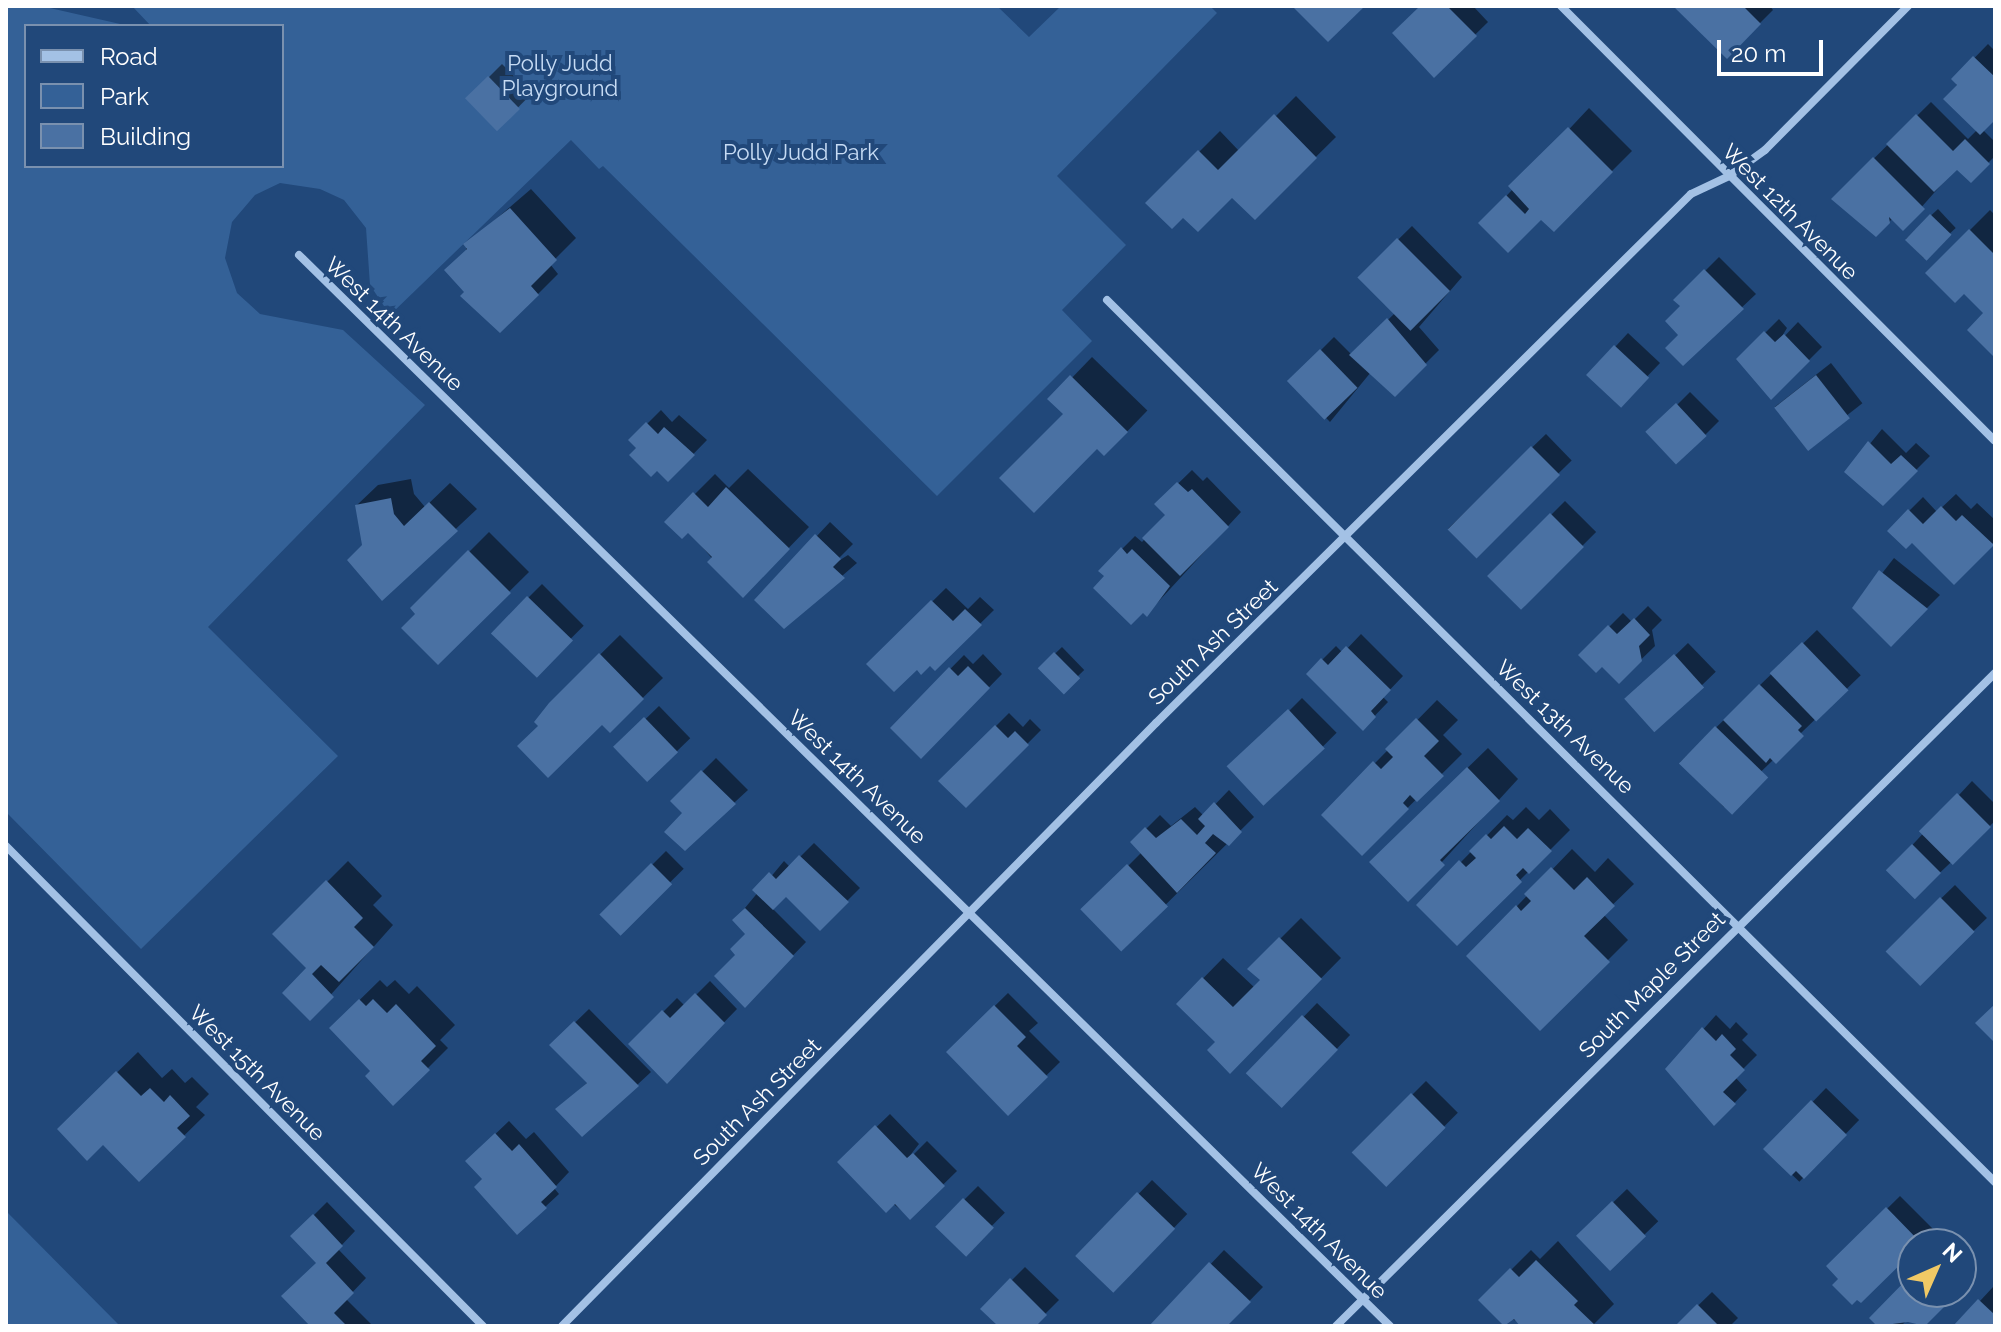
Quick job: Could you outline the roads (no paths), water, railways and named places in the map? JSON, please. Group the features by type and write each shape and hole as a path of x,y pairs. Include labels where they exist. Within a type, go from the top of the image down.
{"street":[{"name":"West 12th Avenue","path":"1561,6 1995,441"},
{"name":"South Ash Street","path":"562,1326 969,913 1691,194 1729,176 1765,150 1908,6"},
{"name":"West 14th Avenue","path":"299,255 1390,1326"},
{"name":"West 13th Avenue","path":"1107,300 1740,923 1995,1182"},
{"name":"South Maple Street","path":"1336,1326 1995,673"},
{"name":"West 15th Avenue","path":"6,846 483,1326"}],"park label":[{"name":"Polly Judd Playground","path":"560,76"},
{"name":"Polly Judd Park","path":"801,153"}]}
